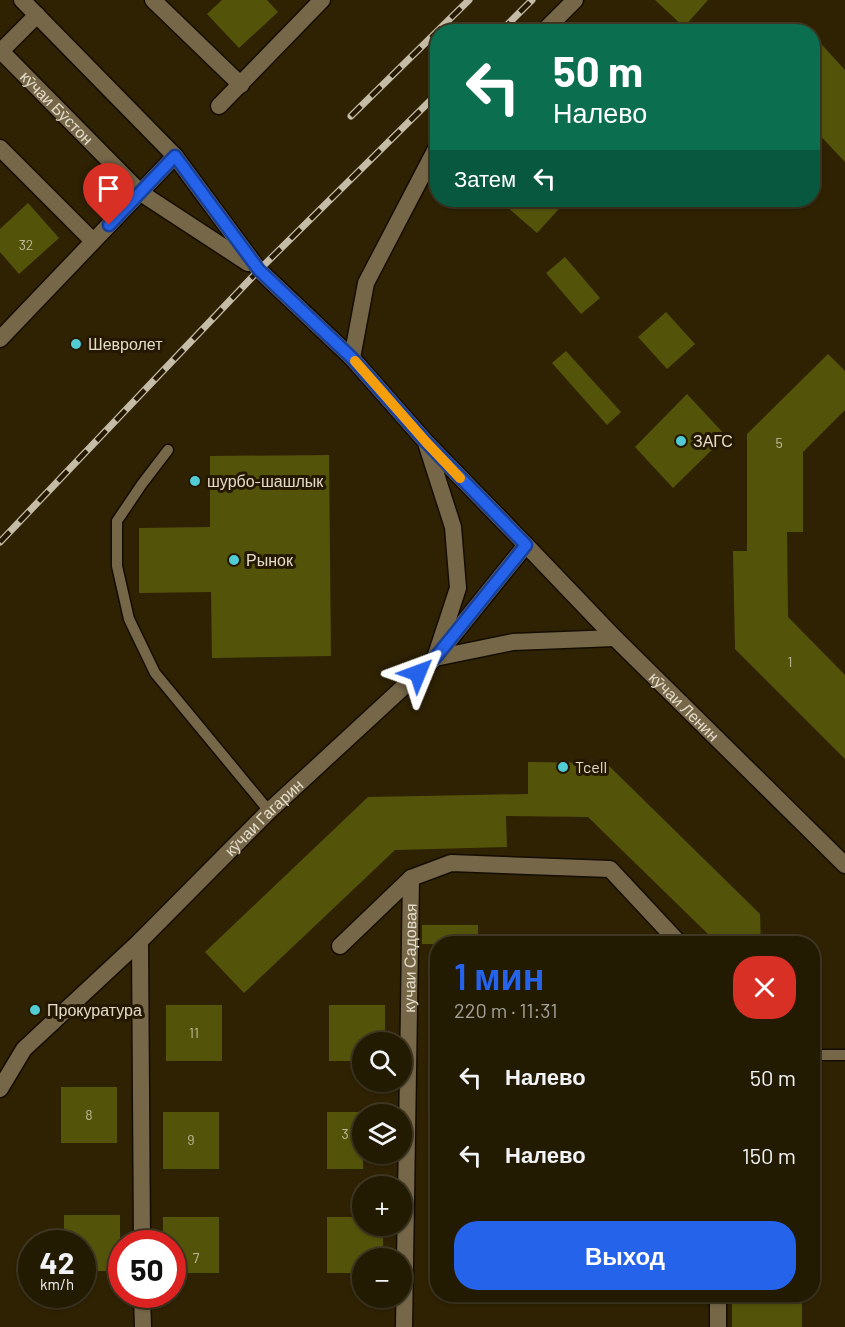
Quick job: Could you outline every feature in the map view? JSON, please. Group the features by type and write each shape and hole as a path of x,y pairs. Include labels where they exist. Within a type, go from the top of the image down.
{"main road":[{"path":"22,0 175,156 259,270"},
{"path":"153,0 241,85"},
{"path":"219,106 322,0"},
{"path":"551,24 575,0"},
{"path":"0,50 37,15"},
{"name":"кӯчаи Бӯстон","path":"0,50 141,193 259,270"},
{"path":"0,148 93,241"},
{"path":"0,339 175,156"},
{"path":"352,358 366,283 430,160"},
{"name":"кӯчаи Ленин","path":"259,270 352,358 426,442 615,638 845,866"},
{"path":"426,442 453,527 458,588 435,658 513,642 615,638"},
{"name":"кӯчаи Гагарин","path":"0,1089 24,1049 140,941 268,811 435,658 526,545"},
{"path":"340,946 411,878 451,863 610,869 673,936"},
{"name":"кучаи Садовая","path":"404,1327 411,878"},
{"path":"140,941 142,1230"},
{"path":"718,1302 718,1327"},
{"path":"142,1308 142,1327"}],"lane":[{"path":"168,450 117,521 117,566 129,619 155,673 268,811"},
{"path":"820,1055 845,1055"}],"building":[{"path":"222,0 267,0 278,12 239,48 207,14"},
{"path":"655,0 708,0 687,24 681,24"},
{"path":"820,43 845,70 845,162 820,135"},
{"path":"28,203 59,238 19,274 0,252 0,229"},
{"path":"507,207 561,207 537,233"},
{"path":"565,257 600,298 581,314 546,273"},
{"path":"666,312 695,344 667,369 638,337"},
{"path":"566,351 621,412 607,425 552,363"},
{"path":"828,354 845,371 845,410 803,452 803,532 787,532 788,617 845,675 845,759 735,649 733,551 747,551 747,434"},
{"name":"ЗАГС","path":"687,394 726,436 673,488 635,447"},
{"name":"Рынок","path":"329,455 331,656 212,658 211,592 139,593 139,528 210,527 210,456"},
{"path":"528,762 606,763 760,914 761,936 710,936 588,817 506,816 507,847 395,850 244,993 205,952 368,797 528,794"},
{"path":"422,925 478,925 478,936 430,936 430,944 422,944"},
{"path":"166,1005 222,1005 222,1061 166,1061"},
{"path":"329,1005 385,1005 385,1032 352,1032 352,1061 329,1061"},
{"path":"61,1087 117,1087 117,1143 61,1143"},
{"path":"163,1112 219,1112 219,1169 163,1169"},
{"path":"327,1112 352,1112 352,1164 363,1164 363,1169 327,1169"},
{"path":"64,1215 120,1215 120,1230 108,1230 108,1271 96,1271 96,1230 64,1230"},
{"path":"163,1217 219,1217 219,1273 186,1273 186,1230 163,1230"},
{"path":"327,1217 352,1217 352,1236 383,1236 383,1248 352,1248 352,1273 327,1273"},
{"path":"732,1302 802,1302 802,1327 732,1327"}],"railway":[{"path":"445,24 469,0"},
{"path":"508,24 532,0"},
{"path":"351,116 430,38"},
{"path":"0,542 259,270 430,101"}],"slow traffic":[{"path":"355,361 460,478"}],"place":[{"name":"Шевролет","path":"76,344"},
{"name":"ЗАГС","path":"681,441"},
{"name":"шурбо-шашлык","path":"195,481"},
{"name":"Рынок","path":"234,560"},
{"name":"Tcell","path":"563,767"},
{"name":"Прокуратура","path":"35,1010"}],"route":[{"path":"109,225 175,156 259,270 352,358 426,442 526,545 435,658 418,673"}]}
